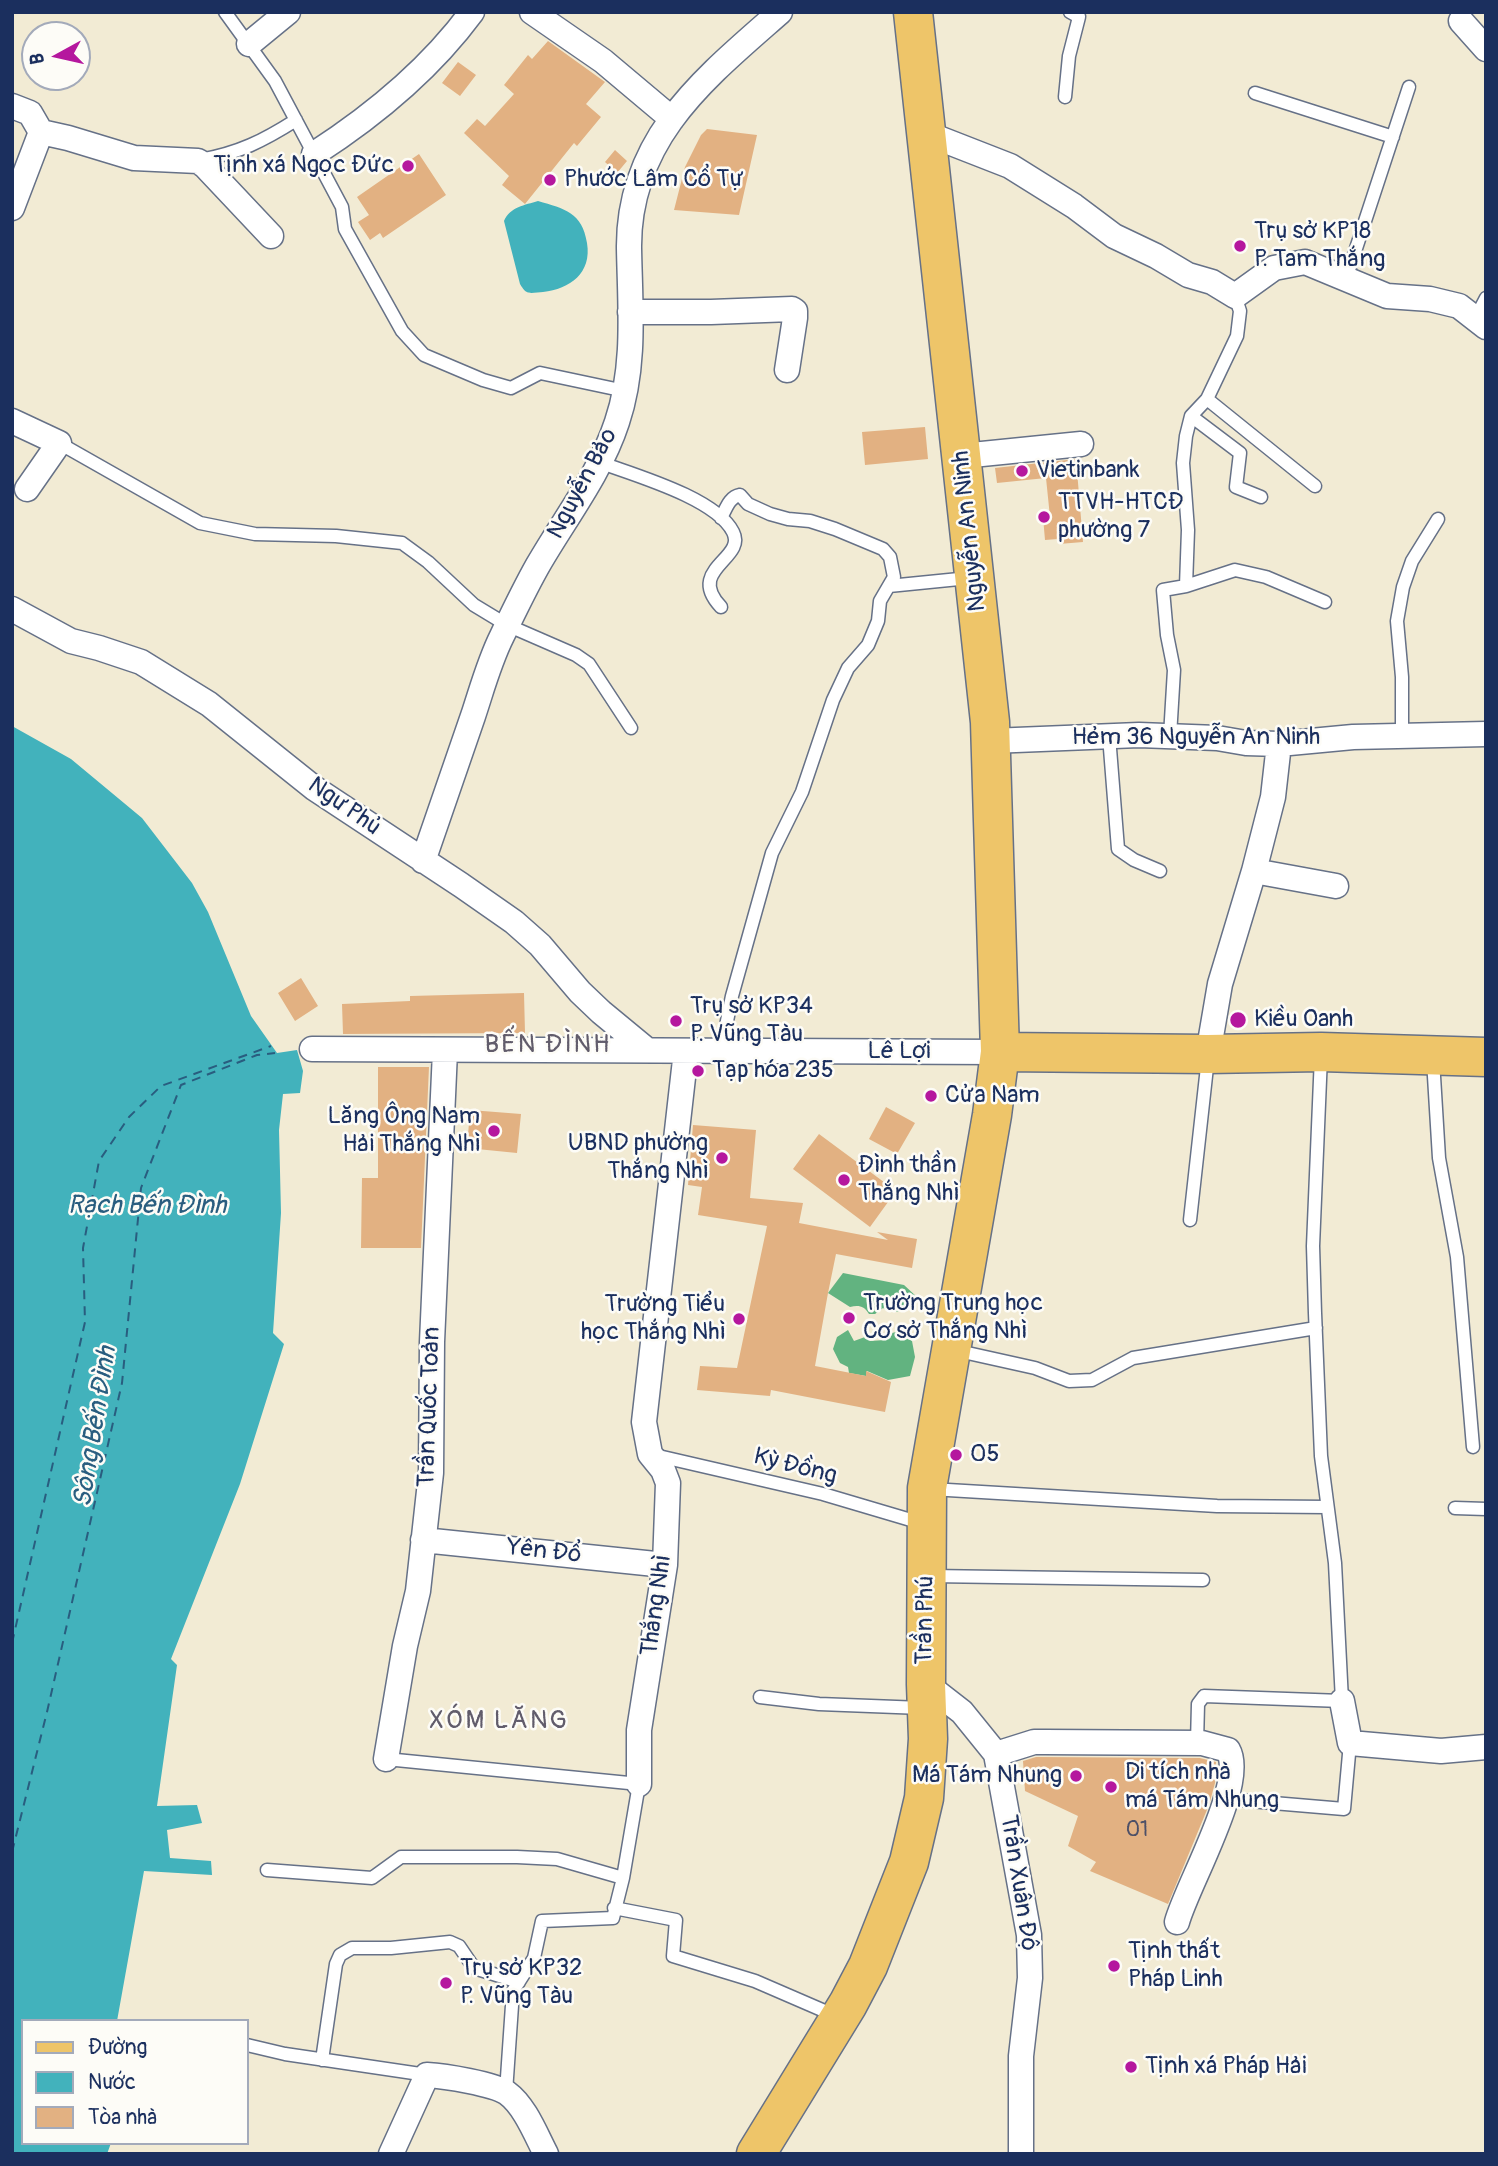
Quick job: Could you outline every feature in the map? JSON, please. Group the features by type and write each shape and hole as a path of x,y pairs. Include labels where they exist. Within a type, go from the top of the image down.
{"main road":[{"name":"Nguyễn An Ninh","path":"913,12 991,741 1000,1052"},
{"name":"Lê Lợi","path":"1000,1052 1321,1052 1486,1057"},
{"name":"Trần Phú","path":"756,2154 868,1966 909,1862 924,1798 928,1739 928,1506 950,1349 992,1115 1000,1052"}],"street":[{"path":"249,44 288,12"},
{"path":"314,154 342,136 399,90 472,12"},
{"path":"532,12 603,61 671,119"},
{"name":"Nguyễn Bảo","path":"423,861 486,676 508,625 538,566 589,483 617,422 631,348 630,222 644,166 656,139 710,74 780,12"},
{"path":"1461,22 1486,49"},
{"path":"12,106 32,115 41,132 12,208"},
{"path":"41,132 134,158 196,161 205,166 271,236"},
{"path":"928,134 1010,166 1074,206 1114,236 1188,275 1212,282 1235,296 1274,268 1305,262 1387,296 1430,299 1482,315"},
{"path":"631,312 792,309 795,311 795,318 787,370"},
{"path":"12,421 58,443 27,489"},
{"path":"962,456 1081,443"},
{"name":"Ngư Phủ","path":"12,609 71,641 141,662 209,704 314,788 514,922 540,945 580,992 647,1050"},
{"name":"Hẻm 36 Nguyễn An Ninh","path":"991,741 1170,736 1279,744 1353,737 1486,734"},
{"path":"1208,1054 1220,984 1273,797 1279,744"},
{"path":"1254,871 1336,886"},
{"name":"Lê Lợi","path":"313,1049 1000,1052"},
{"name":"Trần Quốc Toản","path":"386,1759 405,1646 418,1591 431,1473 432,1342 445,1051"},
{"name":"Thắng Nhì","path":"639,1784 639,1730 665,1565 668,1483 663,1470 650,1454 644,1422 686,1051"},
{"name":"Yên Đổ","path":"423,1540 665,1565"},
{"name":"Trần Xuân Độ","path":"926,1696 962,1712 996,1754 1029,1935 1030,1978 1021,2056 1021,2154"},
{"path":"1342,1701 1350,1743 1441,1751 1486,1747"},
{"path":"996,1754 1034,1742 1196,1743 1213,1744 1230,1752 1226,1799 1217,1828 1182,1903 1177,1922"},
{"path":"391,2154 427,2075 448,2076 506,2092 521,2111 546,2154"}],"lane":[{"path":"225,12 275,82 342,207 345,229 402,331 424,355 483,380 511,388 540,373 625,391"},
{"path":"1065,97 1069,56 1079,17 1070,12"},
{"path":"1346,279 1409,87"},
{"path":"1255,93 1393,137"},
{"path":"196,161 231,155 296,120"},
{"path":"1186,586 1188,530 1183,463 1191,416 1207,399 1237,336 1240,311 1235,296"},
{"path":"1207,399 1315,486"},
{"path":"1191,416 1240,453 1236,487 1261,497"},
{"path":"58,443 200,523 255,534 336,536 402,543 428,562 474,605 508,625 576,655 589,664 631,728"},
{"path":"599,462 688,495 721,518 734,533 734,546 712,574 708,584 711,597 721,607"},
{"path":"721,518 729,502 734,496 740,495 748,504 770,514 788,520 810,521 851,534 883,549 890,557 894,577 880,601 878,621 868,645 848,668 833,700 802,792 772,853 735,984 721,1051"},
{"path":"1402,735 1397,621 1403,587 1412,561 1438,519"},
{"path":"1170,736 1174,670 1167,635 1163,590 1186,586 1234,570 1265,577 1325,602"},
{"path":"890,586 975,577"},
{"path":"1109,736 1118,849 1160,871"},
{"path":"1196,1743 1198,1704 1205,1696 1342,1701 1335,1563 1321,1456 1316,1328 1313,1234 1321,1052"},
{"path":"1190,1220 1208,1054"},
{"path":"1432,1056 1439,1158 1457,1256 1473,1447"},
{"path":"950,1349 1035,1368 1069,1381 1091,1380 1133,1358 1316,1328"},
{"name":"Kỳ Đồng","path":"650,1454 823,1494 928,1506 1327,1507"},
{"path":"1455,1508 1486,1509"},
{"path":"927,1576 1203,1580"},
{"path":"760,1697 819,1704 926,1696"},
{"path":"1226,1799 1344,1809 1350,1743"},
{"path":"386,1759 639,1784"},
{"name":"Thắng Nhì","path":"614,1908 624,1878 639,1784"},
{"path":"267,1870 372,1878 401,1857 517,1857 557,1859 624,1878"},
{"path":"506,2092 513,1991 534,1958 542,1921 613,1918 614,1908 676,1920 673,1956 755,1982 839,2018"},
{"path":"322,2060 336,1964 341,1955 352,1948 391,1948 450,1942 459,1946 474,1968 519,1982"},
{"path":"248,2045 322,2060 427,2075"}],"green space":[{"path":"843,1273 904,1285 917,1297 897,1312 883,1308 875,1314 869,1314 863,1308 850,1307 828,1293"},
{"path":"848,1330 854,1341 865,1337 870,1341 885,1340 886,1334 897,1332 912,1341 915,1357 910,1376 888,1380 867,1371 866,1376 849,1373 848,1367 840,1363 833,1349 837,1337"}],"water":[{"path":"538,201 571,213 576,218 585,233 588,254 582,271 570,283 553,290 530,293 520,284 504,221 514,210"},
{"name":"Rạch Bến Đình","path":"12,726 71,759 142,818 192,883 208,912 251,1016 277,1053 297,1050 303,1071 300,1093 283,1094 279,1130 281,1213 273,1333 284,1344 240,1484 171,1659 177,1665 157,1806 197,1805 202,1823 167,1830 170,1858 211,1861 212,1875 144,1871 117,2019 21,2019 21,2145 110,2145 107,2154 12,2154"}],"building":[{"path":"548,41 605,82 586,104 601,117 577,146 574,143 525,204 502,185 509,176 464,133 477,119 485,126 514,94 504,85 528,55 532,59"},
{"path":"458,62 476,75 460,96 442,83"},
{"path":"707,129 757,135 739,215 674,210 685,167 701,135"},
{"path":"615,150 627,161 617,173 605,162"},
{"path":"419,154 446,195 383,238 380,233 370,240 358,222 369,215 357,197"},
{"path":"925,427 928,459 865,465 862,432"},
{"path":"1076,459 1083,542 1059,544 1058,539 1045,540 1043,517 1050,517 1046,478 997,483 995,468"},
{"path":"301,978 318,1006 295,1021 278,993"},
{"path":"524,993 525,1033 343,1034 342,1004 410,1001 410,996"},
{"path":"378,1067 429,1067 421,1248 361,1248 362,1178 378,1178"},
{"path":"886,1107 915,1123 897,1154 869,1139"},
{"name":"Lăng Ông Nam Hải Thắng Nhì","path":"470,1110 521,1114 517,1153 467,1148"},
{"path":"693,1125 756,1130 750,1198 803,1203 799,1223 888,1240 877,1232 917,1239 912,1268 836,1254 828,1293 815,1366 866,1376 866,1371 891,1382 885,1412 771,1390 770,1396 697,1390 700,1366 737,1368 767,1226 698,1215 702,1187 688,1185"},
{"name":"Đình thần Thắng Nhì","path":"819,1134 896,1191 870,1227 793,1169"},
{"path":"1036,1757 1200,1758 1216,1762 1215,1783 1209,1805 1168,1904 1090,1871 1096,1862 1068,1846 1078,1816 1025,1791 1023,1761"}],"ferry route":[{"path":"12,1643 85,1322 83,1248 99,1161 129,1117 161,1086 271,1046"},
{"path":"12,1852 47,1712 122,1383 141,1188 181,1085 257,1055 275,1053"}],"place":[{"name":"Tịnh xá Ngọc Đức","path":"408,166"},
{"name":"Phước Lâm Cổ Tự","path":"550,180"},
{"name":"Trụ sở KP18 P. Tam Thắng","path":"1240,246"},
{"name":"Vietinbank","path":"1022,471"},
{"name":"TTVH-HTCĐ phường 7","path":"1044,517"},
{"name":"Kiều Oanh","path":"1238,1020"},
{"name":"Trụ sở KP34 P. Vũng Tàu","path":"676,1021"},
{"name":"Tạp hóa 235","path":"698,1071"},
{"name":"Cửa Nam","path":"931,1096"},
{"name":"Lăng Ông Nam Hải Thắng Nhì","path":"494,1131"},
{"name":"UBND phường Thắng Nhì","path":"722,1158"},
{"name":"Đình thần Thắng Nhì","path":"844,1180"},
{"name":"Trường Trung học Cơ sở Thắng Nhì","path":"849,1318"},
{"name":"Trường Tiểu học Thắng Nhì","path":"739,1319"},
{"name":"05","path":"956,1455"},
{"name":"Má Tám Nhung","path":"1076,1776"},
{"name":"Di tích nhà má Tám Nhung","path":"1111,1787"},
{"name":"Tịnh thất Pháp Linh","path":"1114,1966"},
{"name":"Trụ sở KP32 P. Vũng Tàu","path":"446,1983"},
{"name":"Tịnh xá Pháp Hải","path":"1131,2067"}],"district":[{"name":"BẾN ĐÌNH","path":"548,1045"},
{"name":"XÓM LĂNG","path":"499,1721"}],"water label":[{"name":"Sông Bến Đình","path":"96,1427"}]}
